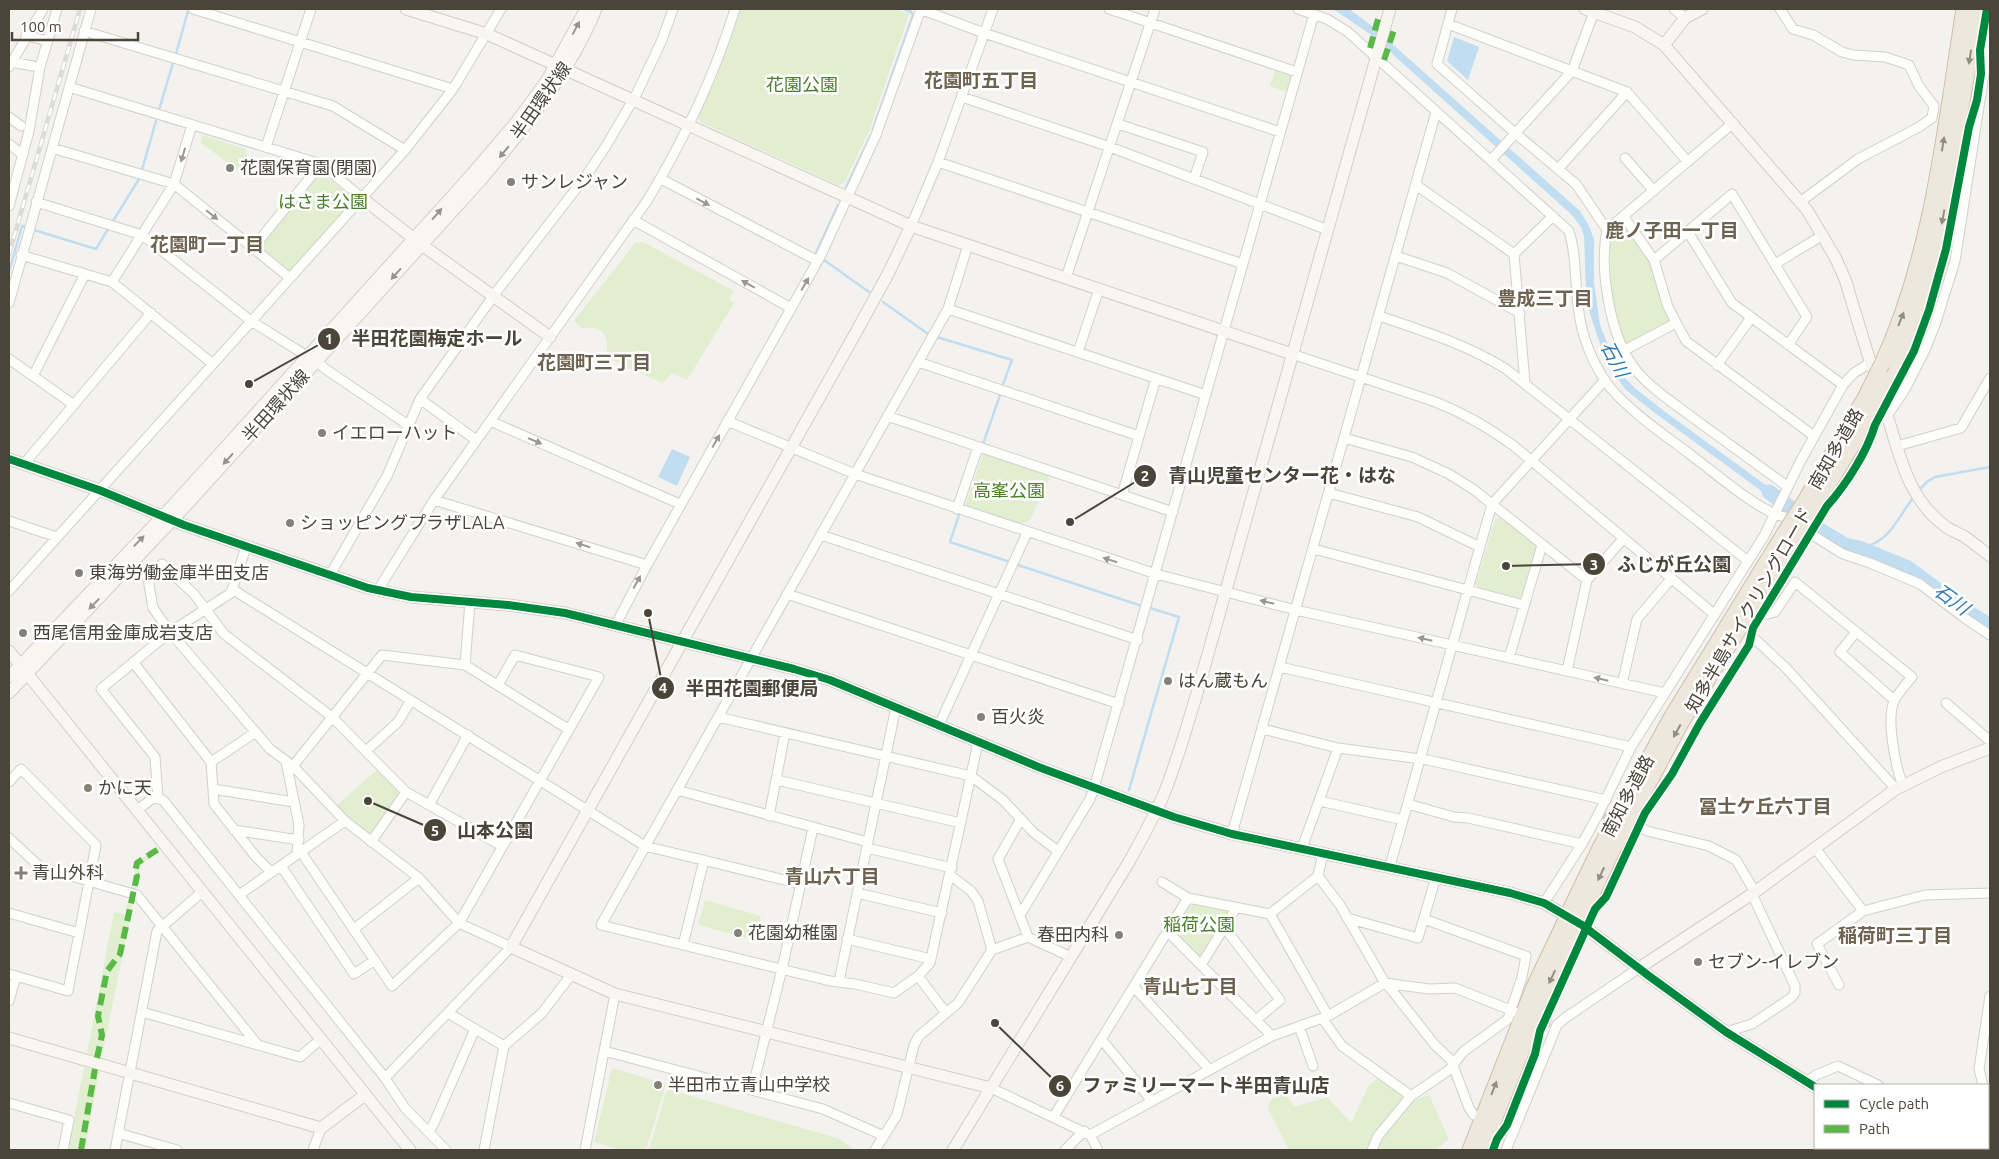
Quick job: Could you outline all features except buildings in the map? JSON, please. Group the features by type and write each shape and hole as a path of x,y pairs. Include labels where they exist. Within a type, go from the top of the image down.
{"highway":[{"name":"南知多道路","path":"1878,409 1874,365 1904,311 1914,282 1938,173 1964,9"},
{"name":"南知多道路","path":"1470,1150 1527,1004 1578,909 1601,846 1670,718 1810,504 1878,409 1926,288 1942,224 1978,9"},
{"name":"南知多道路","path":"1482,1150 1568,930"}],"street":[{"path":"33,66 10,65 43,9"},
{"path":"9,206 23,155 46,41 56,9"},
{"path":"9,303 91,9"},
{"path":"193,9 453,89"},
{"path":"266,147 283,90 311,9"},
{"path":"406,9 488,34 910,226 1362,377 1441,404 1464,414 1496,433 1714,615"},
{"path":"9,591 405,150 453,89 488,34 501,9"},
{"name":"半田環状線","path":"561,67 586,9"},
{"name":"半田環状線","path":"9,694 23,670 167,518 419,242 561,67 596,9"},
{"path":"330,575 387,476 420,399 493,297 586,176 634,101 662,40 673,9"},
{"path":"378,590 434,500 661,178 690,125 712,75 736,9"},
{"path":"615,626 680,504 818,261 876,135 921,9 984,34 1280,132"},
{"path":"385,1078 511,947 888,274 938,162 993,9"},
{"path":"1109,9 1297,72"},
{"path":"1066,278 1155,9"},
{"path":"1298,9 1326,19 1348,32 1569,231 1573,244 1576,286 1583,333 1599,372 1616,395 1734,487 1775,515 1785,518"},
{"path":"952,1150 1128,862 1156,811 1179,752 1226,592 1390,9"},
{"path":"1452,9 1437,64 1514,135 1559,168 1576,184 1607,230"},
{"path":"1674,9 1684,18"},
{"path":"1664,45 1684,18 1702,9"},
{"path":"1780,9 1793,29 1813,36 1842,52 1852,55 1885,57 1909,65 1919,86 1932,102 1934,110 1932,118 1858,159 1800,202"},
{"path":"1491,160 1572,71 1590,10 1635,27 1664,45 1800,202 1835,257 1874,365 1854,373 1843,385 1814,436 1775,515 1733,593 1714,615 1631,747 1606,800 1582,844 1544,903"},
{"path":"1020,915 1094,788 1138,640 1314,14"},
{"path":"1448,24 1628,92 1688,162"},
{"path":"84,31 333,106 405,150"},
{"path":"26,35 46,41"},
{"path":"1990,36 1955,261 1926,348 1904,391 1878,409 1897,446 1915,495 1931,514 1946,527 1964,537 1990,556"},
{"path":"69,87 321,164 419,242 550,337"},
{"path":"1559,168 1628,92"},
{"path":"962,97 1110,147 1328,230"},
{"path":"1232,834 1436,112"},
{"path":"9,117 22,126"},
{"path":"1733,123 1607,230 1605,238 1606,280 1610,313 1616,334 1634,367 1647,382 1788,487"},
{"path":"1118,124 1203,152 1194,179"},
{"path":"112,282 174,184 192,125"},
{"path":"9,144 23,155"},
{"path":"52,148 174,184 290,278"},
{"path":"1625,158 1654,191"},
{"path":"938,162 1243,264"},
{"path":"253,248 321,164"},
{"path":"661,178 818,261"},
{"path":"1416,185 1514,254 1525,383"},
{"path":"1654,260 1732,194 1808,317 1788,345"},
{"path":"36,202 142,234 251,321 312,358 408,425"},
{"path":"1514,254 1553,216"},
{"path":"1624,217 1654,260 1668,307 1686,341 1814,436"},
{"path":"633,220 791,308"},
{"path":"1688,232 1732,303 1843,385"},
{"path":"1776,264 1823,236"},
{"path":"968,245 948,309 601,925 782,969 894,993 918,976 930,963 978,743"},
{"path":"22,256 112,282 213,364"},
{"path":"1396,256 1447,273 1520,313"},
{"path":"32,376 85,274"},
{"path":"1078,352 1099,289"},
{"path":"948,309 1206,395"},
{"path":"24,464 151,313"},
{"path":"1379,316 1463,346 1484,356 1525,383 1748,562"},
{"path":"1717,364 1751,318"},
{"path":"1625,350 1676,323"},
{"path":"9,359 74,405"},
{"path":"918,362 1139,436"},
{"path":"1122,495 1156,378"},
{"path":"1897,446 1961,428 1990,378"},
{"path":"1390,866 1492,504 1605,380"},
{"path":"420,399 476,440"},
{"path":"887,416 1173,512"},
{"path":"490,421 680,504"},
{"path":"728,421 854,474 1027,533 1156,574 1296,610 1665,694"},
{"path":"1344,438 1412,457 1432,465 1473,489 1587,580"},
{"path":"957,509 978,446"},
{"path":"9,459 99,490 167,518 246,547 378,590 411,597 508,605 565,613 751,658 830,680 978,743 1156,811 1232,834 1390,866 1510,893 1544,903 1582,925 1726,1032 1811,1085 1816,1075 1838,1066 1876,1084"},
{"path":"1329,493 1418,517 1480,547"},
{"path":"434,500 647,565"},
{"name":"半田環状線","path":"9,677 23,670 134,561 167,518"},
{"path":"9,521 57,537"},
{"path":"939,725 1027,533"},
{"path":"821,535 1138,640"},
{"path":"1814,536 1843,554 1870,562 1920,584 1990,635"},
{"path":"1567,671 1587,580 1623,538"},
{"path":"1509,658 1542,545"},
{"path":"158,798 155,757 101,689 170,632 231,593 246,547"},
{"path":"1314,548 1524,604"},
{"path":"134,561 148,579 153,608 170,632 270,748 289,764 345,821 419,878 460,923 615,994 990,1088 1054,1116 1087,1133 1098,1150"},
{"path":"148,579 162,564 194,594 224,634 332,717 406,792 502,846"},
{"path":"1622,684 1637,619 1671,579"},
{"path":"1768,614 1775,612 1795,582 1912,677 1894,700 1891,714 1899,787"},
{"path":"232,589 645,846 801,884"},
{"path":"787,594 1119,704"},
{"path":"465,665 470,602"},
{"path":"1856,632 1840,652 1894,700"},
{"path":"1756,640 1786,668 1899,787"},
{"path":"9,651 410,1150"},
{"path":"498,685 515,655 599,677 460,923 392,986 354,929 299,853 299,825 289,764 332,717 382,656 465,665 568,729"},
{"path":"134,662 211,762 214,804 256,857 271,872"},
{"path":"1280,667 1631,747"},
{"path":"366,751 398,722 411,700"},
{"path":"1946,703 1990,741"},
{"path":"839,982 896,707"},
{"path":"718,716 971,776 1003,800 1034,833 1058,851"},
{"path":"1263,729 1338,748 1421,759 1606,800"},
{"path":"211,762 256,732"},
{"path":"769,816 785,733"},
{"path":"429,805 468,736"},
{"path":"1302,848 1338,748"},
{"path":"1506,1150 1554,1024 1754,893 1899,787 1943,766 1990,748"},
{"path":"9,782 21,769 96,845 68,990 12,975 9,1001"},
{"path":"777,780 961,822"},
{"path":"213,789 294,802"},
{"path":"677,790 813,828 951,872 971,891 978,901 992,950"},
{"path":"371,842 406,792"},
{"path":"137,810 153,798 162,800 385,1078 405,1108 446,1150"},
{"path":"1320,801 1403,820"},
{"path":"1408,804 1454,817 1468,818 1582,844"},
{"path":"1021,819 998,859 1028,938"},
{"path":"239,895 345,821"},
{"path":"1640,826 1647,831 1709,846 1736,860 1754,893 1795,986 1795,993 1791,998 1758,1021 1726,1032"},
{"path":"752,1090 782,969 813,828"},
{"path":"234,830 299,840"},
{"path":"9,838 40,867 136,895 257,1044"},
{"path":"1814,848 1863,911"},
{"path":"1162,882 1188,898 1270,914 1318,876 1323,853"},
{"path":"683,945 704,860"},
{"path":"281,866 354,974 375,960"},
{"path":"1318,876 1347,918 1384,984 1390,988 1435,1045 1451,1060 1469,1108 1474,1115"},
{"path":"1347,918 1418,938 1436,877"},
{"path":"354,929 419,878"},
{"path":"115,1150 157,931 202,892"},
{"path":"858,893 942,913"},
{"path":"1839,985 1817,944 1863,911 1925,895 1990,893"},
{"path":"1054,1116 1188,898"},
{"path":"1201,965 1236,908"},
{"path":"9,914 79,933"},
{"path":"1270,914 1342,1046 1412,1096"},
{"path":"1372,1150 1378,1136 1412,1096 1449,1070 1463,1052 1508,1019 1514,1012 1522,977 1526,956 1424,919"},
{"path":"1224,927 1280,1000 1256,1020"},
{"path":"1168,932 1272,1036"},
{"path":"875,1150 897,1114 914,1045 919,1036 958,1003 992,950 1028,938 1071,957"},
{"path":"847,939 931,959"},
{"path":"484,1150 504,1046 542,1013 571,975"},
{"path":"918,976 946,1013"},
{"path":"1065,1150 1087,1133 1152,1101 1272,1036 1325,1017 1384,984 1429,989 1455,988 1514,1012"},
{"path":"1134,986 1209,1069"},
{"path":"585,1150 615,994"},
{"path":"1983,1084 1979,1069 1980,1056 1989,1019 1990,996"},
{"path":"142,1012 300,1057 321,1039"},
{"path":"448,1013 504,1046"},
{"path":"1298,1026 1313,1066"},
{"path":"429,1132 475,1029"},
{"path":"9,1038 322,1128"},
{"path":"1102,1040 1152,1101"},
{"path":"604,1051 823,1109 884,1136"},
{"path":"1980,1056 1990,1060"},
{"path":"313,1150 322,1128 365,1095"},
{"path":"9,1103 69,1120 63,1150"},
{"path":"118,1134 177,1150"}],"green space":[{"name":"花園公園","path":"740,9 895,9 909,14 870,129 844,183 838,185 700,122 698,117 717,76"},
{"path":"1276,68 1291,73 1292,76 1287,92 1270,86"},
{"path":"202,135 245,149 253,174 248,178 201,143"},
{"name":"はさま公園","path":"319,172 353,197 353,201 291,271 287,270 262,250 261,246"},
{"path":"1621,225 1626,226 1650,262 1663,307 1670,319 1668,322 1628,343 1625,342 1616,317 1611,278 1611,233"},
{"path":"643,242 734,291 729,299 734,303 687,380 672,373 662,383 606,357 607,344 601,330 590,327 583,329 574,321 635,243"},
{"name":"高峯公園","path":"983,453 1048,474 1049,479 1030,520 1022,524 965,506"},
{"path":"1501,516 1535,544 1536,548 1521,597 1518,598 1478,587 1476,584 1495,519"},
{"path":"377,770 399,791 399,796 372,833 367,834 336,806"},
{"path":"157,847 160,850 141,865 102,1057 87,1053 114,912 125,914 137,862"},
{"path":"705,900 761,916 755,940 698,925"},
{"name":"稲荷公園","path":"1193,903 1226,909 1229,915 1202,957 1199,957 1174,933 1174,929"},
{"path":"84,1067 99,1072 85,1150 68,1150"},
{"path":"612,1068 666,1084 646,1150 621,1150 594,1142"},
{"path":"1380,1077 1414,1100 1429,1095 1449,1139 1436,1150 1289,1150 1268,1109 1271,1100 1279,1095 1288,1097 1294,1107 1327,1097 1351,1123 1369,1085"},
{"path":"667,1089 837,1138 850,1146 852,1150 649,1150"}],"water":[{"path":"1333,9 1349,9 1372,26 1580,211 1594,239 1594,282 1600,325 1614,360 1625,378 1664,411 1778,494 1775,501 1651,410 1626,390 1615,375 1602,350 1590,314 1586,291 1584,236 1581,227 1572,215 1370,34"},
{"path":"1454,37 1479,47 1468,80 1447,61"},
{"path":"672,449 690,457 677,486 658,477"}],"waterway":[{"path":"873,129 913,15 904,9"},
{"path":"176,54 188,11"},
{"path":"159,110 173,63"},
{"path":"142,170 156,121"},
{"path":"846,187 871,135"},
{"path":"113,221 139,179"},
{"path":"816,253 838,205"},
{"path":"9,272 22,226 25,227"},
{"path":"34,230 96,249 108,229"},
{"path":"824,260 869,292"},
{"path":"883,302 928,334"},
{"path":"937,337 1012,360 1002,387"},
{"path":"983,444 1000,395"},
{"path":"1918,491 1935,477 1990,467"},
{"name":"石川","path":"1769,492 1823,532 1845,545 1859,548 1908,568 1960,607 1990,626"},
{"path":"1859,548 1870,545 1885,536 1913,498"},
{"path":"959,515 950,542 1010,562"},
{"path":"1018,565 1142,606"},
{"path":"1129,790 1179,617 1150,608"}],"tunnel":[{"path":"1737,595 1768,614"},
{"path":"1599,813 1640,827"},
{"path":"1532,1017 1551,1023"}],"railway":[{"path":"9,254 80,9"}],"marked path":[{"path":"1370,48 1378,19"},
{"path":"1384,60 1394,30"},
{"path":"97,1058 102,1035 98,1016 107,971 120,954 137,876 135,872 137,863 160,848"},
{"path":"81,1150 95,1069"}],"cycle path":[{"name":"知多半島サイクリングロード","path":"1493,1150 1497,1139 1507,1125 1535,1054 1540,1031 1595,909 1606,897 1645,813 1672,774 1700,723 1749,645 1753,628 1827,506 1855,468 1867,446 1875,425 1914,351 1929,310 1946,249 1969,127 1977,100 1981,74 1980,50 1987,9"},
{"path":"9,459 99,490 184,525 368,588 411,597 508,605 565,613 794,669 830,680 1041,768 1174,817 1232,834 1510,893 1544,903 1582,925 1726,1032 1814,1086"}],"place":[{"name":"花園保育園(閉園)","path":"230,168"},
{"name":"サンレジャン","path":"511,182"},
{"name":"半田花園梅定ホール","path":"249,384"},
{"name":"イエローハット","path":"322,433"},
{"name":"青山児童センター花・はな","path":"1070,522"},
{"name":"ショッピングプラザLALA","path":"290,523"},
{"name":"ふじが丘公園","path":"1506,566"},
{"name":"東海労働金庫半田支店","path":"79,573"},
{"name":"半田花園郵便局","path":"648,613"},
{"name":"西尾信用金庫成岩支店","path":"23,633"},
{"name":"はん蔵もん","path":"1168,681"},
{"name":"百火炎","path":"981,717"},
{"name":"かに天","path":"88,788"},
{"name":"山本公園","path":"368,801"},
{"name":"青山外科","path":"21,873"},
{"name":"花園幼稚園","path":"738,933"},
{"name":"春田内科","path":"1119,935"},
{"name":"セブン-イレブン","path":"1698,962"},
{"name":"ファミリーマート半田青山店","path":"995,1023"},
{"name":"半田市立青山中学校","path":"658,1085"}],"district":[{"name":"花園町五丁目","path":"981,80"},
{"name":"鹿ノ子田一丁目","path":"1672,230"},
{"name":"花園町一丁目","path":"207,244"},
{"name":"豊成三丁目","path":"1545,298"},
{"name":"花園町三丁目","path":"594,362"},
{"name":"冨士ケ丘六丁目","path":"1765,806"},
{"name":"青山六丁目","path":"832,876"},
{"name":"稲荷町三丁目","path":"1895,935"},
{"name":"青山七丁目","path":"1190,986"}]}
